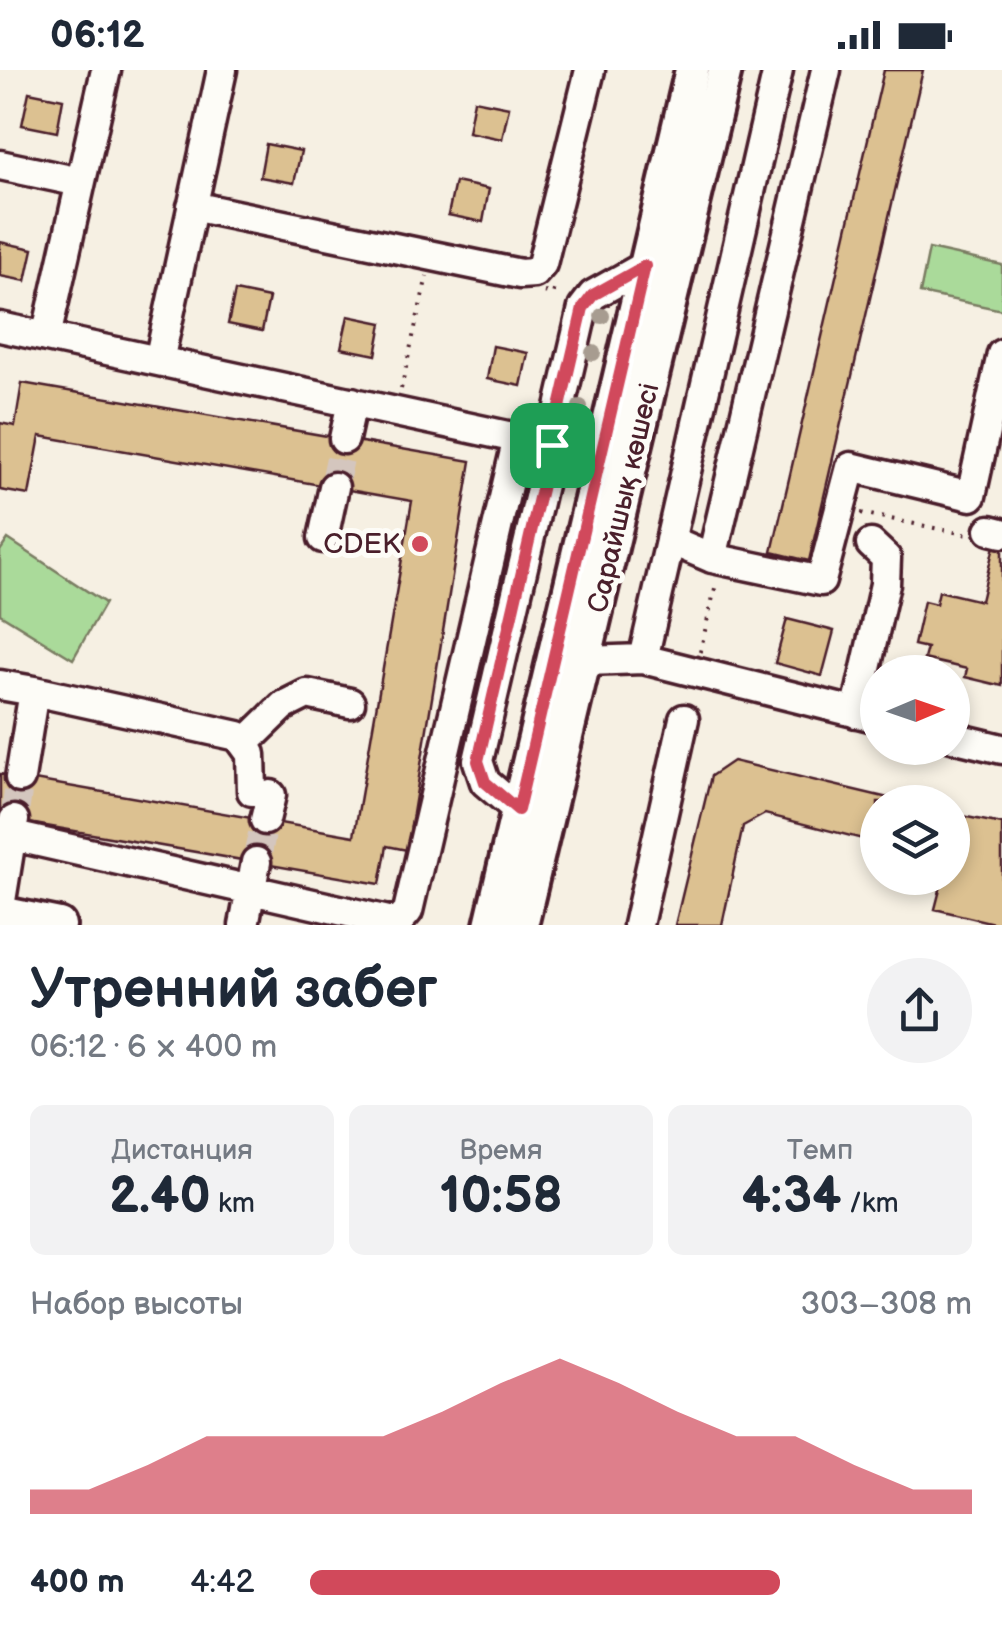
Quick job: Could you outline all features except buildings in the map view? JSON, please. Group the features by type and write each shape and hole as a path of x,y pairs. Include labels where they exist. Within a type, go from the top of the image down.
{"main road":[{"name":"Сарайшық көшесі","path":"491,925 692,70"},
{"path":"714,70 714,117"},
{"name":"Сарайшық көшесі","path":"521,925 724,70"},
{"path":"0,910 41,923"}],"street":[{"path":"46,337 106,70"},
{"path":"160,361 222,70"},
{"path":"192,206 520,274 534,273 542,264 590,70"},
{"path":"644,659 778,70"},
{"path":"717,558 826,70"},
{"path":"0,165 80,182"},
{"path":"518,810 485,782 478,761 583,308 593,295 645,266"},
{"path":"0,327 600,456"},
{"path":"670,540 717,558 820,582 851,467 971,496 990,464 1002,354"},
{"path":"344,439 352,402"},
{"path":"0,910 9,830 254,875 388,921 401,919 408,912 518,438"},
{"path":"323,538 334,487"},
{"path":"872,544 886,558 875,655"},
{"path":"586,660 644,659 860,713"},
{"path":"0,685 238,736 251,754 263,802"},
{"path":"20,778 34,691"},
{"path":"244,744 283,706 308,694 350,703"},
{"path":"638,925 684,719"},
{"path":"970,741 1002,749"},
{"path":"244,925 254,875"}],"path":[{"path":"842,509 974,536 972,547 984,550 996,532"},
{"path":"699,656 717,558"}],"green space":[{"path":"929,249 1002,265 1002,310 920,293"},
{"path":"8,539 105,603 73,659 0,614 0,551"}],"tunnel":[{"path":"334,487 344,439"},
{"path":"14,820 20,778"},
{"path":"256,862 265,820"}],"place":[{"name":"CDEK","path":"420,544"}],"route":[{"path":"645,266 518,810 485,782 478,761 552,445 583,308 593,295 645,266"}]}
